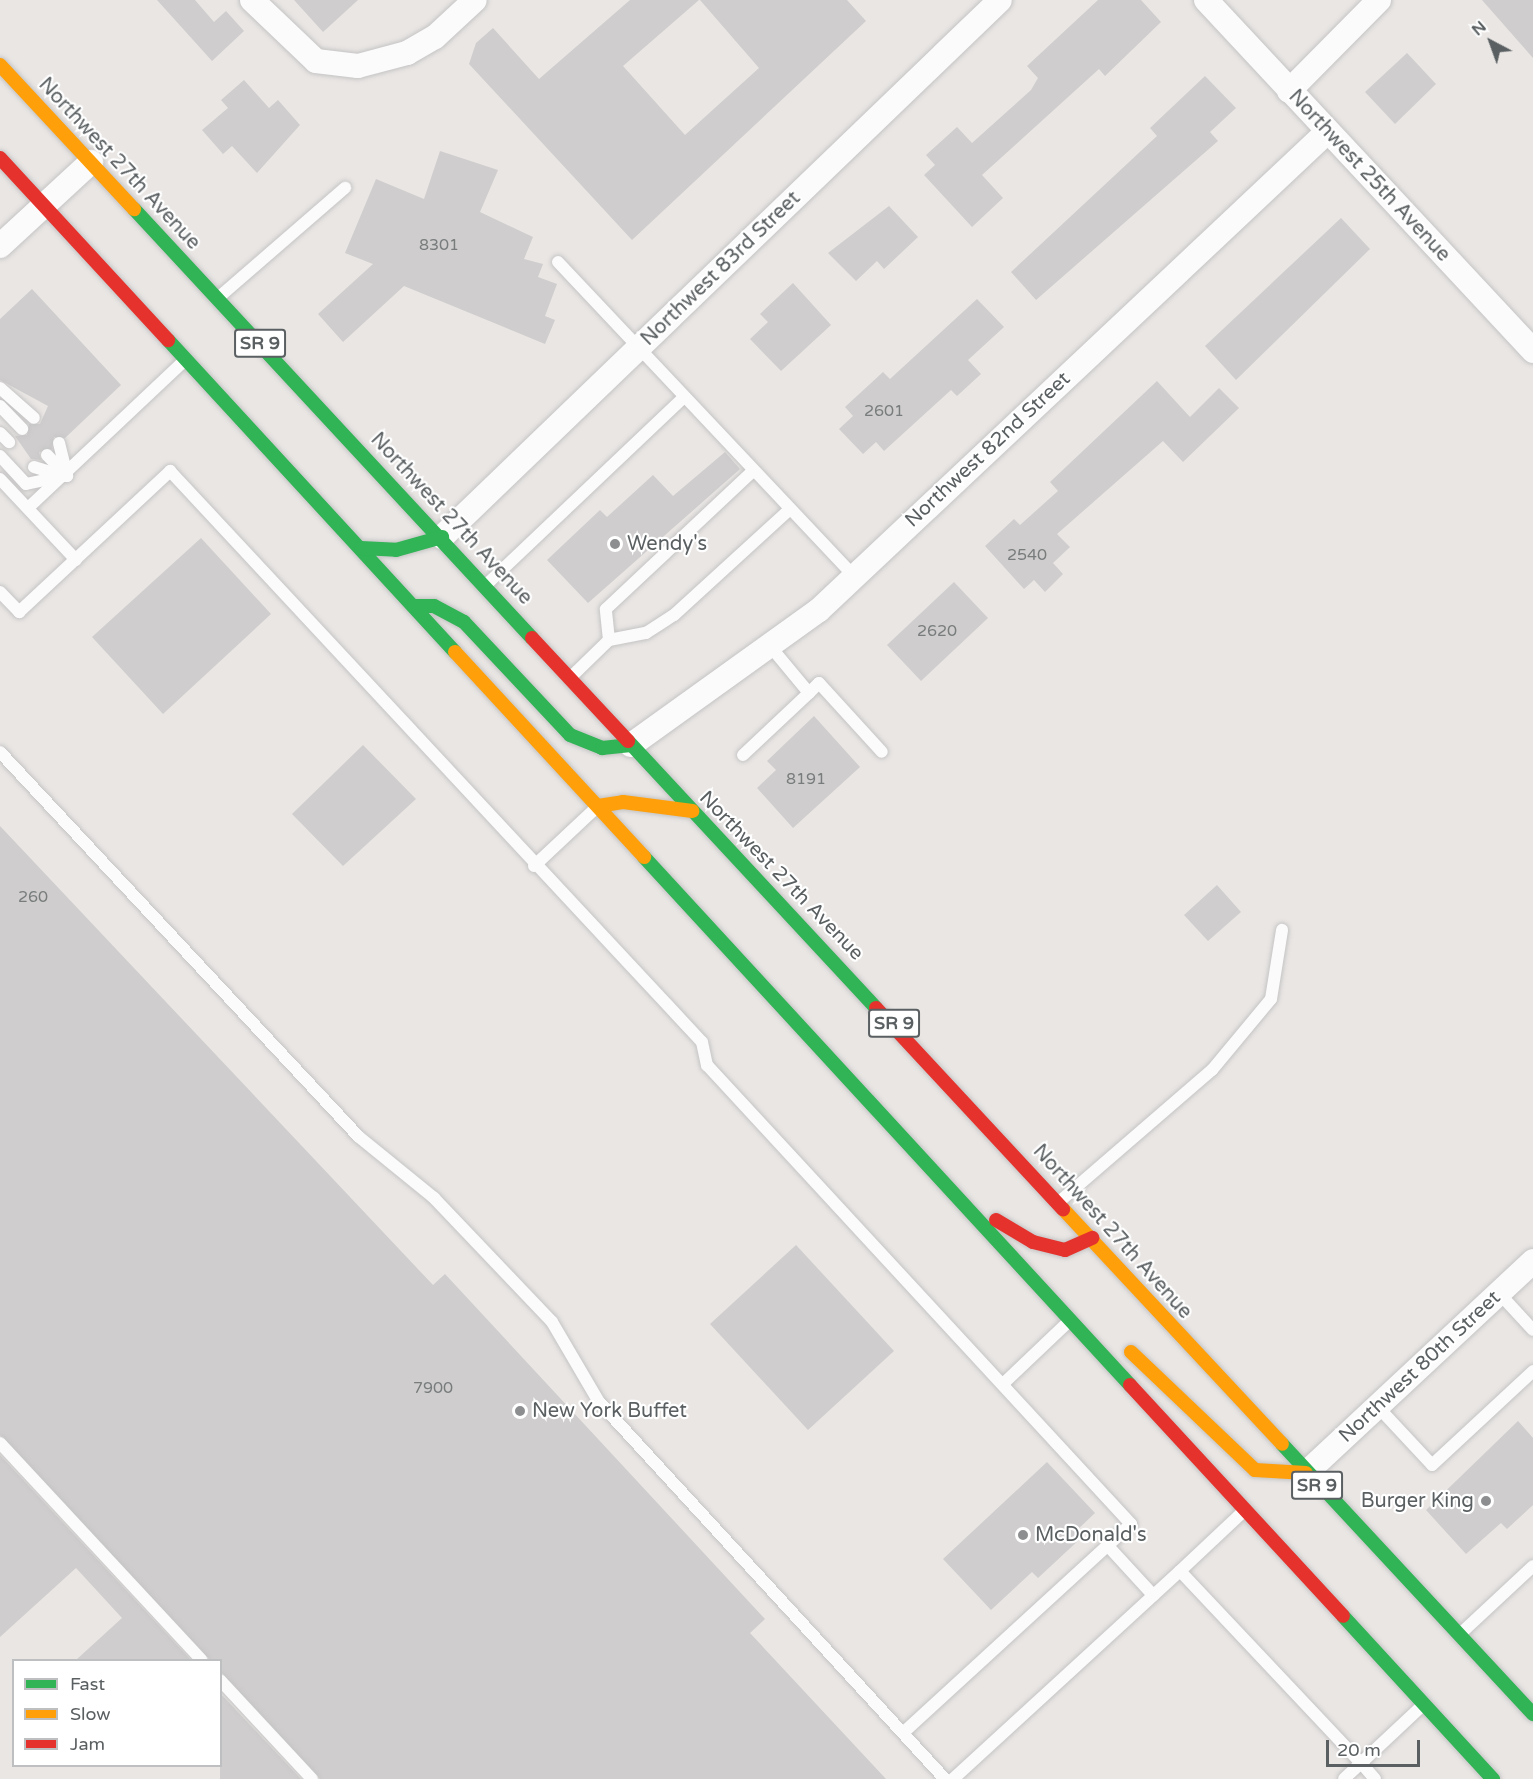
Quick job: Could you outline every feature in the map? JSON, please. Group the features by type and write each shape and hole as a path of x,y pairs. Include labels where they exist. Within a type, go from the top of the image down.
{"main road":[{"name":"Northwest 27th Avenue","path":"0,65 442,537 692,811 1059,1202 1458,1636 1530,1704"},
{"path":"0,158 968,1204 1493,1779"},
{"path":"361,548 396,550 442,537"},
{"path":"414,606 434,606 464,622 570,735 602,748 632,746"},
{"path":"598,806 622,802 692,811"},
{"path":"968,1204 1033,1242 1065,1250 1092,1238"},
{"path":"1083,1329 1131,1353 1255,1470 1306,1473"}],"street":[{"path":"252,0 316,61 358,66 407,53 435,37 475,0"},
{"name":"Northwest 83rd Street","path":"442,537 1000,0"},
{"name":"Northwest 25th Avenue","path":"1206,0 1326,132 1533,351"},
{"path":"1289,91 1379,0"},
{"name":"Northwest 82nd Street","path":"632,746 770,645 854,576 1326,132"},
{"path":"0,246 91,162"},
{"name":"Northwest 80th Street","path":"1306,1473 1533,1261"}],"lane":[{"path":"218,298 345,188"},
{"path":"558,262 636,350 854,576"},
{"path":"27,508 67,476 186,359"},
{"path":"0,388 34,418"},
{"path":"485,585 683,398"},
{"path":"0,406 22,429"},
{"path":"59,443 67,476"},
{"path":"0,456 26,484 67,476"},
{"path":"47,456 67,476"},
{"path":"34,467 67,476"},
{"path":"0,592 19,612 170,471 534,866 702,1042 707,1065 1004,1383 1131,1524 903,1733"},
{"path":"609,640 606,609 753,471"},
{"path":"0,479 76,560"},
{"path":"571,676 609,640 646,633 674,615 790,509"},
{"path":"770,645 809,693"},
{"path":"743,755 819,683 882,752"},
{"path":"0,752 359,1137 434,1198 552,1322 599,1402 945,1779"},
{"path":"534,866 598,806"},
{"path":"1059,1202 1220,1062 1271,999 1282,930"},
{"path":"1499,1293 1533,1330"},
{"path":"1004,1383 1072,1317"},
{"path":"1378,1407 1432,1465 1533,1371"},
{"path":"0,1443 201,1659"},
{"path":"953,1779 1246,1509"},
{"path":"1108,1546 1154,1596"},
{"path":"1458,1636 1533,1566"},
{"path":"1180,1571 1375,1779"},
{"path":"222,1682 312,1779"},
{"path":"1344,1779 1424,1704"}],"building":[{"path":"157,0 195,0 214,22 226,11 244,31 212,61"},
{"path":"294,0 358,0 323,32"},
{"path":"630,0 699,0 623,66 685,135 759,68 700,0 847,0 866,21 632,240 469,64 476,43 493,28 539,79"},
{"path":"1098,0 1141,0 1161,22 1105,76 1099,69 982,175 1003,198 972,227 924,175 935,165 926,155 957,127 972,143 1031,90 1038,78 1027,66"},
{"path":"1482,0 1533,0 1533,58"},
{"path":"1407,53 1436,84 1395,124 1365,92"},
{"path":"1205,76 1236,108 1210,132 1218,141 1036,300 1011,272 1157,136 1150,128"},
{"path":"244,80 269,108 278,100 300,125 257,173 232,146 223,154 202,130 228,108 221,100"},
{"path":"440,151 498,170 480,212 533,237 524,259 543,264 538,277 557,284 545,316 555,320 545,344 404,286 343,342 318,314 373,264 345,253 376,179 424,199"},
{"path":"889,206 918,237 884,269 877,261 856,281 828,253"},
{"path":"1341,218 1370,249 1236,380 1205,346"},
{"path":"793,283 831,325 781,371 750,339 768,322 760,314"},
{"path":"32,289 121,385 65,438 54,437 52,449 39,452 41,460 31,459 15,436 27,435 29,424 40,424 48,406 0,380 0,319"},
{"path":"977,299 1004,327 968,360 981,374 957,396 951,390 884,451 876,442 863,454 839,429 853,416 845,407 883,372 890,379"},
{"path":"1157,381 1190,417 1219,388 1239,408 1183,462 1163,441 1057,534 1070,547 1053,563 1063,574 1045,592 1034,580 1024,589 985,546 1014,519 1020,525 1058,491 1050,482"},
{"path":"725,452 740,469 588,603 547,560 600,510 607,517 653,475 673,496"},
{"path":"201,538 271,614 163,714 92,637"},
{"path":"954,582 988,618 921,681 887,645"},
{"path":"814,716 860,767 793,828 757,788 776,770 767,761"},
{"path":"363,745 416,799 343,866 292,814"},
{"path":"0,826 433,1285 445,1274 765,1619 750,1633 886,1779 320,1779 222,1674 222,1659 209,1659 0,1435"},
{"path":"1217,885 1241,912 1208,941 1184,915"},
{"path":"796,1245 894,1351 808,1430 710,1324"},
{"path":"1518,1421 1533,1438 1533,1505 1507,1529 1501,1523 1466,1554 1426,1510"},
{"path":"0,1455 190,1659 77,1659 122,1618 76,1568 0,1637"},
{"name":"McDonald's","path":"1047,1462 1095,1513 1075,1532 1081,1538 1038,1578 1032,1572 991,1610 943,1559"},
{"path":"222,1695 301,1779 220,1779 220,1767 222,1767"}],"traffic: fast":[{"path":"134,209 532,638"},
{"path":"168,340 455,652"},
{"path":"361,548 396,550 442,537"},
{"path":"414,606 434,606 464,622 570,735 602,748 631,745"},
{"path":"628,741 876,1008"},
{"path":"644,857 1130,1385"},
{"path":"1282,1444 1533,1714"},
{"path":"1343,1616 1493,1779"}],"traffic: slow":[{"path":"0,65 134,209"},
{"path":"455,652 644,857"},
{"path":"598,806 623,802 692,811"},
{"path":"1063,1209 1282,1444"},
{"path":"1131,1352 1255,1470 1306,1473"}],"traffic: jam":[{"path":"0,158 168,340"},
{"path":"532,638 628,741"},
{"path":"876,1008 1063,1209"},
{"path":"996,1220 1033,1242 1065,1250 1092,1238"},
{"path":"1130,1385 1343,1616"}],"place":[{"name":"Wendy's","path":"615,544"},
{"name":"New York Buffet","path":"520,1411"},
{"name":"Burger King","path":"1486,1501"},
{"name":"McDonald's","path":"1023,1535"}]}
